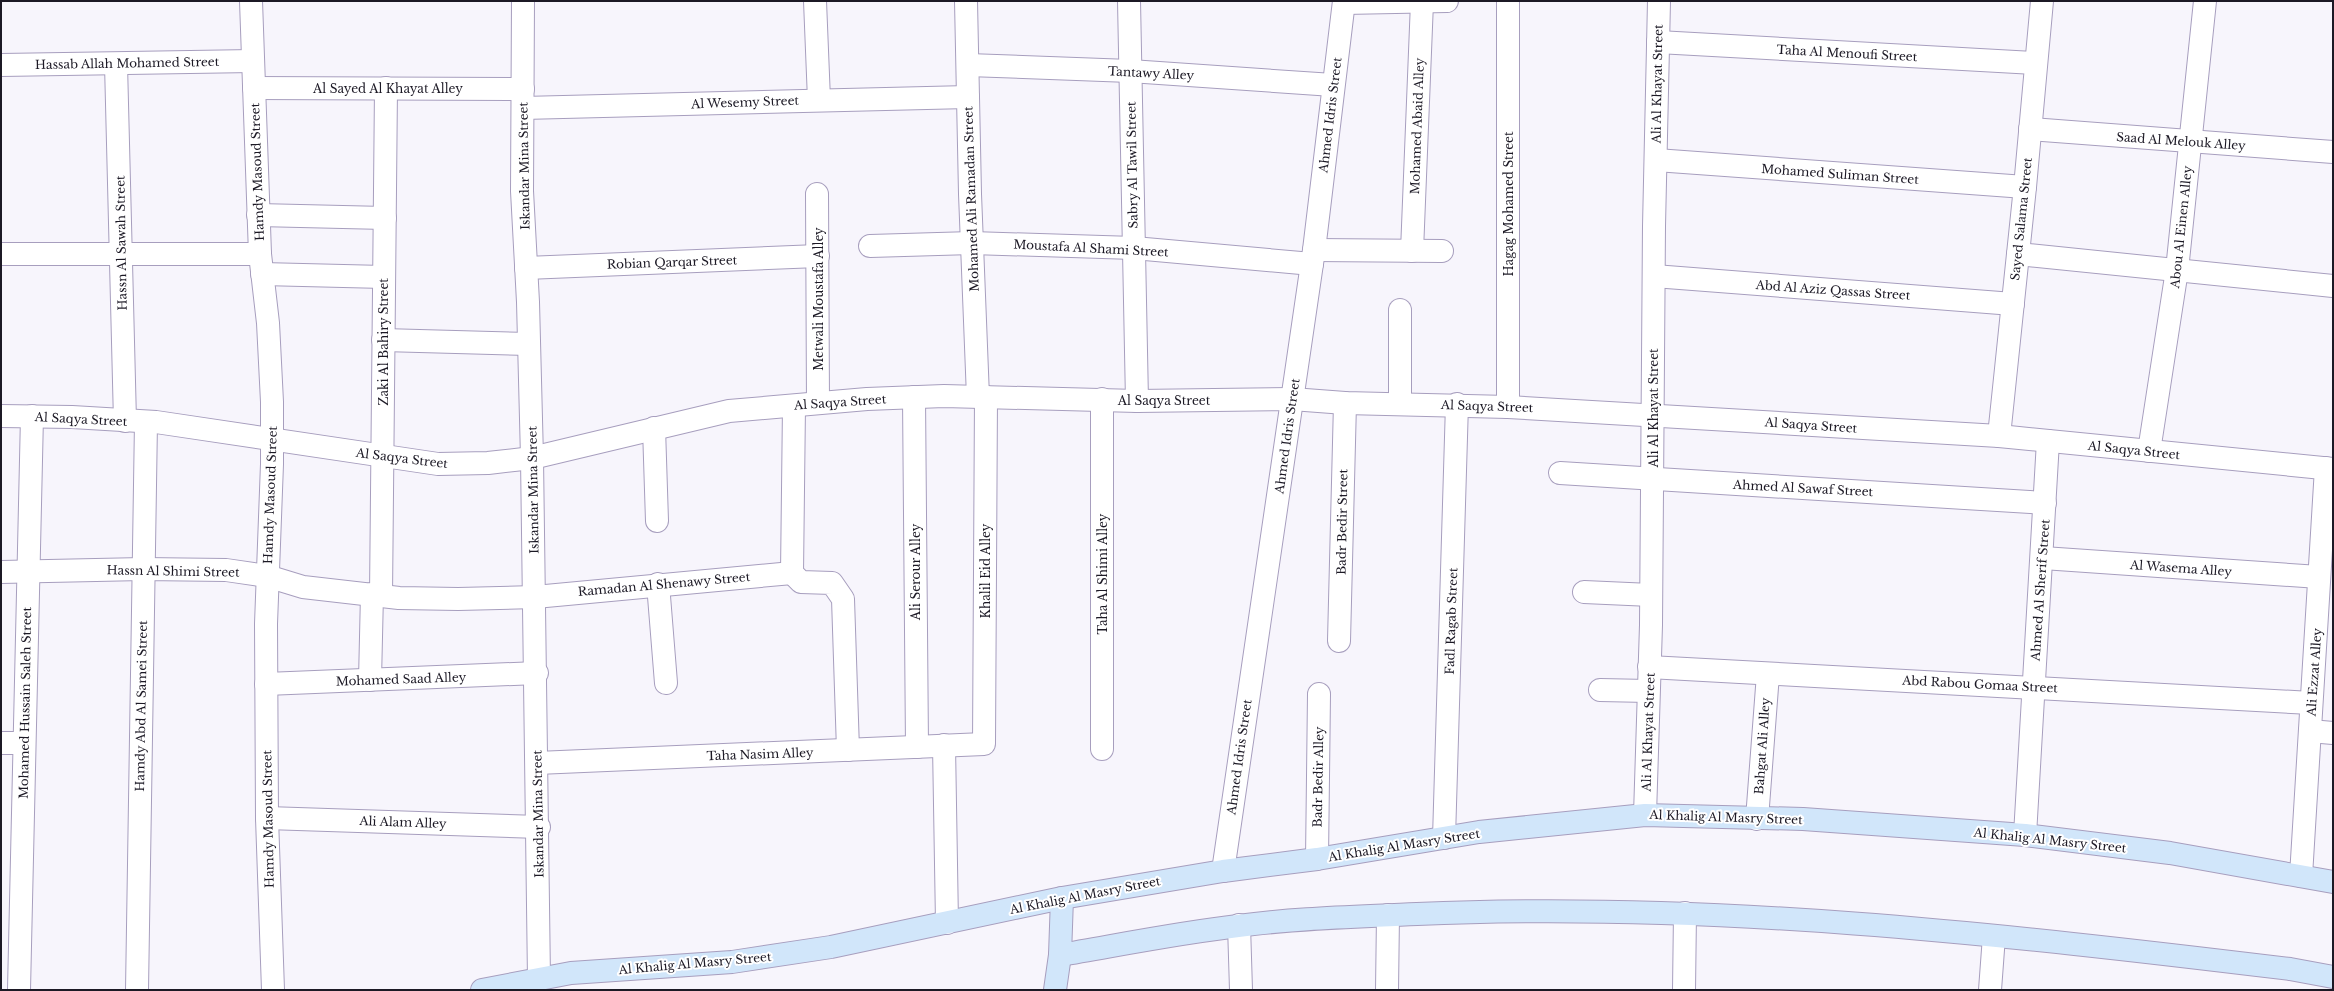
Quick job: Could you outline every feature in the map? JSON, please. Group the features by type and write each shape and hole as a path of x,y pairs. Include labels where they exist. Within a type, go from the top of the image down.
{"main road":[{"name":"Al Khalig Al Masry Street","path":"482,990 571,973 732,962 831,947 1062,898 1223,870 1317,859 1479,832 1645,815 1803,819 2025,835 2170,853 2333,882"},
{"path":"1054,990 1060,955 1062,898"},
{"path":"1060,955 1238,925 1388,915 1500,910 1685,913 1994,936 2274,968 2333,977"}],"street":[{"name":"Hamdy Masoud Street","path":"250,1 258,214 261,264 268,323 272,440 266,684 267,818 273,990"},
{"name":"Iskandar Mina Street","path":"523,1 522,191 529,344 532,458 539,827 539,978"},
{"path":"815,1 819,100"},
{"name":"Mohamed Ali Ramadan Street","path":"966,1 972,243 982,397"},
{"name":"Sabry Al Tawil Street","path":"1129,1 1137,401"},
{"path":"1344,2 1447,1"},
{"name":"Hagag Mohamed Street","path":"1508,1 1508,406"},
{"name":"Ali Al Khayat Street","path":"1645,815 1651,595 1652,415 1659,1"},
{"name":"Sayed Salama Street","path":"1999,436 2025,187 2035,63 2042,1"},
{"name":"Abou Al Einen Alley","path":"2149,451 2177,270 2205,1"},
{"name":"Ahmed Idris Street","path":"1223,870 1313,257 1344,2"},
{"name":"Mohamed Abaid Alley","path":"1412,250 1422,2"},
{"name":"Taha Al Menoufi Street","path":"1658,42 2035,63"},
{"name":"Hassab Allah Mohamed Street","path":"1,65 116,64 253,60"},
{"name":"Hassn Al Sawah Street","path":"116,64 121,254 135,421"},
{"name":"Tantawy Alley","path":"968,65 1130,71 1334,85"},
{"name":"Al Sayed Al Khayat Alley","path":"254,88 386,88 523,99"},
{"name":"Zaki Al Bahiry Street","path":"370,680 383,456 386,88"},
{"name":"Al Wesemy Street","path":"523,99 819,100 968,97"},
{"name":"Saad Al Melouk Alley","path":"2030,129 2333,152"},
{"name":"Mohamed Suliman Street","path":"1656,160 2025,187"},
{"name":"Metwali Moustafa Alley","path":"817,194 818,403"},
{"path":"258,214 385,218"},
{"name":"Moustafa Al Shami Street","path":"870,246 972,243 1134,248 1313,257 1412,250 1442,251"},
{"path":"1,254 121,254 261,264 384,277"},
{"path":"2018,254 2333,286"},
{"name":"Robian Qarqar Street","path":"526,268 818,256"},
{"name":"Abd Al Aziz Qassas Street","path":"1654,276 2013,304"},
{"path":"1400,310 1400,404"},
{"path":"383,340 529,344"},
{"name":"Al Saqya Street","path":"1,416 135,421 438,464 488,463 532,458 729,411 818,403 914,397 1102,399 1137,401 1292,399 1345,403 1508,406 1999,436 2330,469"},
{"name":"Ali Serour Alley","path":"914,397 917,748"},
{"name":"Khalil Eid Alley","path":"982,397 984,744"},
{"name":"Taha Al Shimi Alley","path":"1102,399 1102,749"},
{"name":"Badr Bedir Street","path":"1340,642 1345,403"},
{"name":"Fadl Ragab Street","path":"1444,838 1458,404"},
{"path":"794,406 792,573 801,582 832,583 843,600 848,750"},
{"name":"Mohamed Hussain Saleh Street","path":"19,990 32,416"},
{"name":"Hamdy Abd Al Samei Street","path":"135,421 143,568 137,990"},
{"path":"654,428 657,521"},
{"name":"Ahmed Al Sherif Street","path":"2025,835 2033,686 2043,558 2048,441"},
{"name":"Ali Ezzat Alley","path":"2301,876 2311,703 2324,571 2330,469"},
{"name":"Ahmed Al Sawaf Street","path":"1560,473 2045,503"},
{"name":"Al Wasema Alley","path":"2043,558 2324,571"},
{"name":"Hassn Al Shimi Street","path":"1,572 143,568 226,570 268,576 303,587 376,595 458,599 535,597"},
{"name":"Ramadan Al Shenawy Street","path":"535,597 658,584 792,573"},
{"path":"658,584 666,683"},
{"path":"1584,592 1651,595"},
{"name":"Abd Rabou Gomaa Street","path":"1649,667 2033,686 2311,703"},
{"name":"Mohamed Saad Alley","path":"266,684 536,673"},
{"name":"Bahgat Ali Alley","path":"1757,819 1768,674"},
{"path":"1600,690 1648,691"},
{"name":"Badr Bedir Alley","path":"1317,859 1318,694"},
{"path":"2310,732 2333,733"},
{"path":"1,743 24,743"},
{"name":"Taha Nasim Alley","path":"537,764 984,744"},
{"path":"944,745 947,923"},
{"name":"Ali Alam Alley","path":"267,818 539,827"},
{"path":"1684,990 1685,913"},
{"path":"1387,990 1388,915"},
{"path":"1238,925 1241,990"},
{"path":"1990,990 1994,936"}]}
